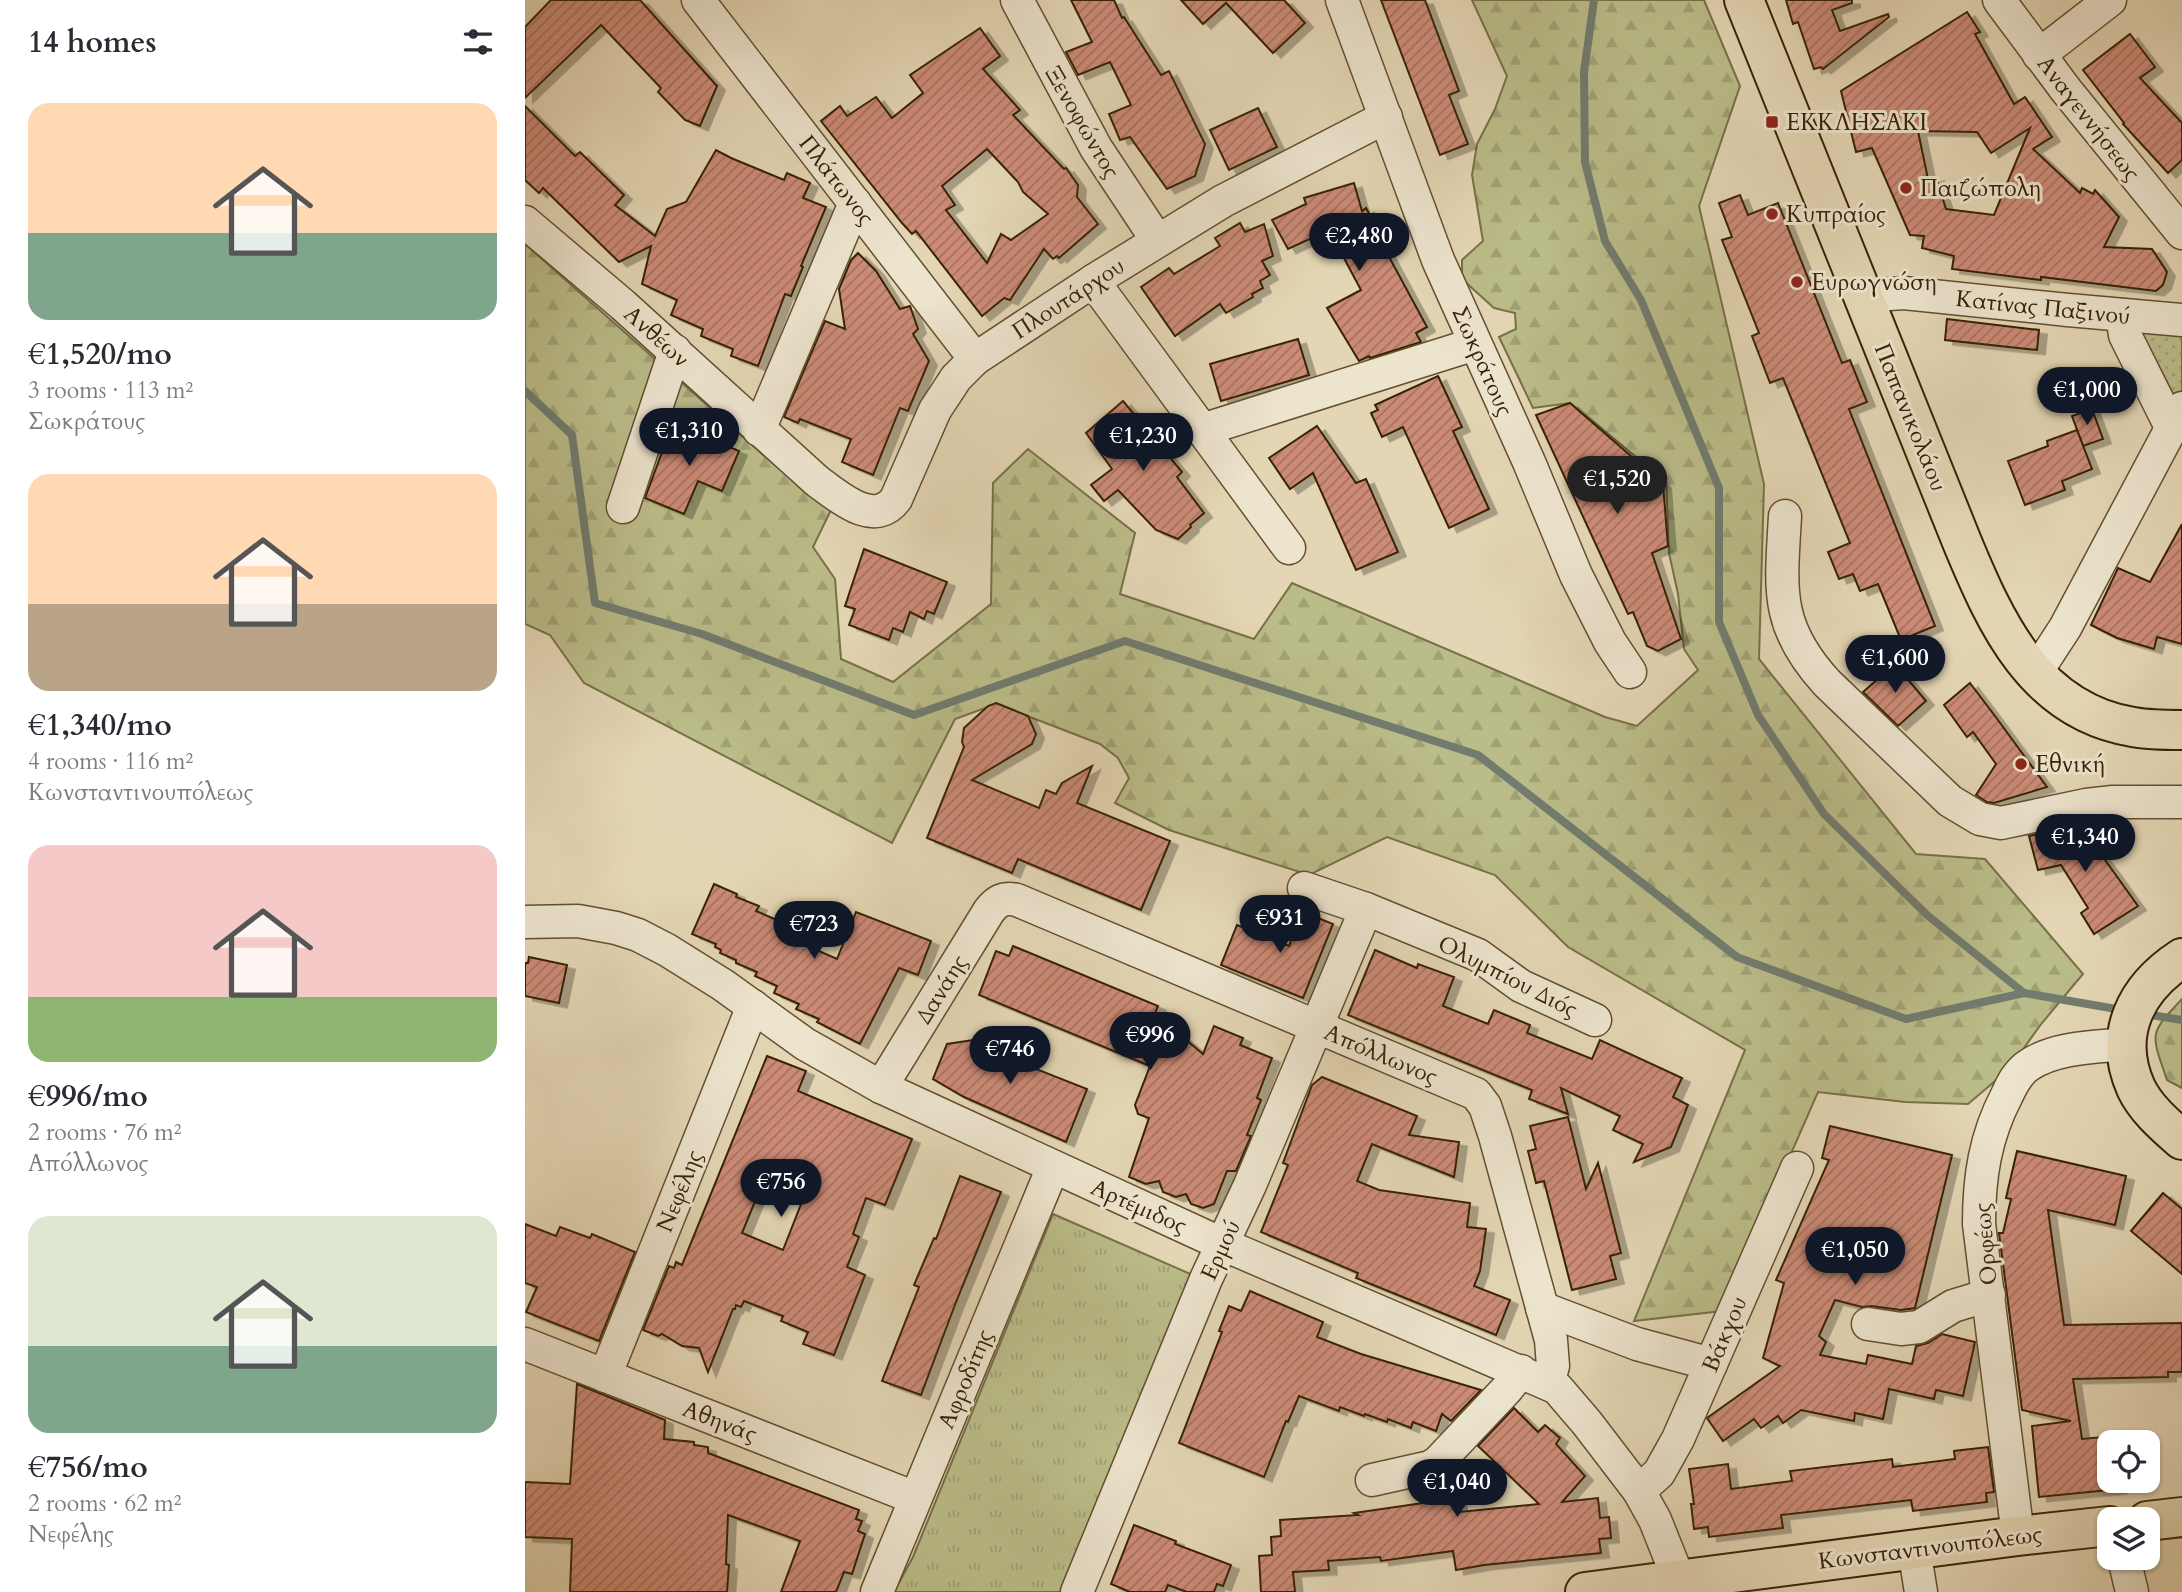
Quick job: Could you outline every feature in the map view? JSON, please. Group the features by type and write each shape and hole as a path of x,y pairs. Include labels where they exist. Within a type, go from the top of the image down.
{"main road":[{"name":"Παπανικολάου","path":"1744,0 1980,586 2003,631 2035,674 2053,691 2076,706 2109,721 2132,727 2182,730"},
{"path":"2182,958 2158,976 2133,1022 2128,1061 2137,1089 2159,1119 2182,1140"},
{"path":"2160,1520 2182,1517"},
{"name":"Κωνσταντινουπόλεως","path":"1585,1592 1698,1583 1914,1549 2097,1527"}],"street":[{"name":"Πλάτωνος","path":"698,0 975,359"},
{"name":"Ξενοφώντος","path":"1017,0 1096,148 1157,240"},
{"name":"Σωκράτους","path":"1342,0 1438,260 1529,462 1576,575 1610,642 1630,673"},
{"name":"Αναγεννήσεως","path":"1999,0 2039,55 2182,233"},
{"path":"2039,55 2110,0"},
{"name":"Πλουτάρχου","path":"817,481 859,509 888,509 896,499 935,410 956,378 975,359 1157,240 1223,201 1386,117"},
{"path":"759,430 855,203"},
{"name":"Ανθέων","path":"525,222 675,351 817,481"},
{"path":"1093,281 1289,548"},
{"name":"Κατίνας Παξινού","path":"1863,300 1904,293 2182,320"},
{"path":"2035,674 2065,628 2177,418 2125,335 2122,315"},
{"path":"1202,430 1475,344"},
{"path":"623,507 675,351"},
{"path":"1785,516 1784,612 1801,650 1827,683 1917,771 1966,812 1980,819 2001,823 2086,805 2113,802 2182,802"},
{"name":"Ολυμπίου Διός","path":"1304,888 1366,909 1478,955 1521,986 1595,1020"},
{"name":"Απόλλωνος","path":"1007,898 1476,1094 1481,1099 1495,1136 1553,1352 1552,1373 1534,1377"},
{"name":"Δανάης","path":"881,1087 989,911 995,903 1007,898"},
{"name":"Ερμού","path":"1077,1592 1179,1342 1250,1185 1366,909"},
{"name":"Αρτέμιδος","path":"525,922 578,921 632,932 667,950 753,1006 805,1044 881,1087 1222,1244 1534,1377 1565,1395 1639,1491 1655,1520 1698,1583"},
{"name":"Νεφέλης","path":"605,1376 753,1006"},
{"name":"Ορφέως","path":"2018,1536 1979,1224 1980,1185 1987,1141 2011,1087 2028,1065 2042,1058 2076,1050 2133,1022"},
{"name":"Αφροδίτης","path":"877,1592 1053,1167"},
{"name":"Βάκχου","path":"1639,1491 1650,1483 1666,1462 1797,1168"},
{"path":"1868,1324 1901,1329 1919,1327 1953,1306 1989,1295"},
{"path":"1542,1308 1637,1344 1711,1364"},
{"name":"Αθηνάς","path":"525,1344 915,1498"},
{"path":"1372,1480 1430,1467 1438,1462 1507,1389 1534,1377"},
{"path":"1914,1549 1921,1592"},
{"path":"2127,1570 2132,1592"}],"green space":[{"path":"1472,0 1704,0 1740,86 1699,206 1764,484 1759,659 1916,854 1985,859 2083,974 2042,1023 2008,1070 1968,1104 1905,1102 1818,1092 1722,1311 1634,1321 1745,1050 1568,947 1495,875 1387,837 1309,875 1169,830 1115,803 1129,778 1118,758 1100,744 996,704 955,719 892,843 584,683 550,635 525,624 525,244 770,461 831,510 813,547 835,579 841,659 893,682 991,604 993,483 1028,449 1135,533 1120,594 1254,639 1292,583 1605,717 1637,726 1698,670 1684,649 1678,594 1669,553 1666,478 1570,403 1533,408 1499,337 1516,329 1515,313 1494,308 1462,279 1462,260 1483,241 1472,175 1477,144 1495,109 1507,76"},
{"path":"2140,332 2182,333 2182,398 2176,404"},
{"path":"2182,999 2182,1088 2167,1080 2158,1053 2156,1035 2163,1020"},
{"path":"1053,1214 1195,1276 1063,1592 894,1592 913,1557"}],"building":[{"path":"551,0 640,0 717,86 700,126 685,120 658,92 661,88 601,25 525,98 525,27"},
{"path":"1071,0 1114,0 1122,18 1124,17 1161,75 1169,71 1205,144 1195,176 1167,189 1130,137 1120,140 1109,114 1131,105 1110,62 1078,75 1066,52 1092,42"},
{"path":"1181,0 1284,0 1305,23 1273,53 1226,3 1203,24"},
{"path":"1381,0 1425,0 1459,91 1449,95 1468,144 1440,155"},
{"path":"1786,0 1852,0 1852,3 1832,10 1840,31 1888,14 1889,17 1823,69 1814,69 1798,22 1793,24"},
{"path":"1967,12 1980,32 1975,34 2014,104 2025,97 2052,137 2033,149 2080,193 2082,188 2093,194 2095,190 2119,217 2104,247 2152,249 2167,272 2163,285 2156,291 1952,269 1954,256 1922,248 1924,236 1910,235 1872,148 1856,152 1841,91","holes":["2030,128 1994,215 1946,209 1936,177 1928,179 1918,131 1977,132 1991,153"]},
{"path":"980,28 1000,56 983,69 1020,110 1013,115 1064,169 1066,168 1078,185 1077,197 1098,224 1059,258 1057,256 1053,259 1044,249 1010,300 1004,298 982,316 916,231 912,234 902,223 821,121 840,106 847,116 876,97 892,118 923,93 910,75","holes":["987,149 1018,182 1023,192 1048,214 1011,240 1001,234 987,263 946,210 955,205 942,186"]},
{"path":"2130,34 2155,67 2140,78 2182,123 2182,160 2168,173 2123,124 2083,70"},
{"path":"525,106 575,156 580,152 624,195 615,205 655,236 667,209 686,202 716,150 784,180 787,173 810,183 803,198 826,207 791,296 785,294 758,366 731,356 733,349 701,336 703,329 671,315 677,300 642,284 651,246 619,262 543,188 539,193 525,180"},
{"path":"1258,108 1277,147 1229,170 1210,130"},
{"path":"1354,183 1362,211 1366,208 1377,228 1374,229 1427,327 1416,333 1421,342 1359,361 1327,308 1361,290 1329,230 1288,249 1272,220 1306,204 1304,198"},
{"path":"1740,195 1748,215 1778,203 1842,363 1850,360 1867,402 1849,409 1935,626 1901,640 1878,584 1860,591 1853,574 1839,579 1828,552 1850,543 1783,378 1770,383 1752,336 1759,333 1722,240 1732,237 1719,203"},
{"path":"1240,223 1245,232 1264,224 1273,256 1262,261 1270,275 1260,281 1263,288 1226,313 1220,304 1175,336 1141,287 1169,268 1174,274 1220,246 1215,238"},
{"path":"858,253 876,271 900,309 910,306 918,329 913,334 929,361 908,411 900,408 873,475 842,462 851,439 800,419 798,423 784,417 825,321 845,329 839,289 851,260"},
{"path":"1947,319 2039,330 2037,350 1945,340"},
{"path":"1298,339 1309,375 1221,401 1210,364"},
{"path":"1438,376 1462,427 1453,431 1489,509 1449,528 1403,427 1382,437 1371,413 1378,410 1375,405"},
{"path":"1123,401 1182,472 1177,477 1204,513 1178,539 1156,530 1118,490 1104,501 1091,485 1112,469 1086,433"},
{"path":"1570,403 1663,484 1668,546 1652,553 1681,639 1658,651 1647,646 1633,612 1628,614 1536,415"},
{"path":"2092,409 2103,439 2083,446 2072,416"},
{"path":"673,423 739,451 722,491 698,481 684,514 645,498"},
{"path":"1317,426 1356,483 1366,479 1398,552 1356,570 1313,473 1290,489 1269,458"},
{"path":"2077,430 2092,469 2062,481 2065,490 2025,505 2008,461 2048,446 2047,441"},
{"path":"2182,524 2182,644 2157,637 2154,649 2117,638 2091,625 2118,568 2150,582"},
{"path":"864,549 947,582 934,614 927,611 924,619 910,612 903,632 893,628 889,640 849,625 855,609 845,606"},
{"path":"1895,664 1926,701 1898,726 1863,692"},
{"path":"1970,683 2047,787 1994,803 1976,795 1996,764 1973,732 1967,737 1944,705"},
{"path":"996,703 1028,716 1036,734 1032,744 972,780 1039,808 1046,790 1056,794 1062,783 1092,766 1077,803 1170,841 1141,910 1018,859 1012,873 927,838 964,747 964,728 988,706"},
{"path":"2080,825 2138,906 2094,934 2081,913 2088,908 2061,865 2038,870 2029,836"},
{"path":"714,884 759,906 756,911 800,930 796,941 837,959 856,912 931,941 918,975 899,968 860,1044 817,1022 819,1019 796,1009 799,1004 774,993 777,986 755,976 757,972 720,953 721,950 715,947 716,944 692,934"},
{"path":"1303,912 1333,924 1303,998 1221,965 1237,925 1289,946"},
{"path":"1013,946 1158,1006 1143,1042 1177,1032 1203,1054 1214,1026 1243,1038 1240,1045 1272,1058 1257,1098 1261,1100 1247,1135 1251,1136 1236,1171 1227,1171 1214,1204 1203,1208 1191,1204 1186,1194 1176,1197 1163,1192 1159,1181 1146,1184 1129,1177 1149,1118 1138,1114 1135,1105 1150,1066 979,995 996,951 1009,956"},
{"path":"1375,950 1417,968 1418,964 1454,977 1443,1006 1488,1024 1494,1010 1530,1025 1527,1033 1592,1059 1600,1040 1682,1078 1673,1097 1688,1105 1671,1147 1634,1162 1643,1144 1613,1130 1620,1116 1561,1088 1568,1114 1529,1099 1532,1090 1348,1015"},
{"path":"529,957 567,965 559,1003 525,996 525,963 528,963"},
{"path":"1007,1035 998,1054 1087,1089 1066,1142 964,1097 933,1079 947,1044"},
{"path":"767,1056 806,1071 798,1091 912,1139 885,1205 866,1198 853,1234 859,1237 847,1267 865,1275 834,1355 803,1344 808,1332 781,1321 783,1316 744,1301 741,1307 736,1305 733,1309 708,1372 699,1348 682,1346 662,1334 658,1336 643,1330 669,1266 674,1268 676,1262 682,1265","holes":["772,1160 812,1176 783,1250 742,1233"]},
{"path":"1322,1077 1417,1116 1409,1135 1459,1142 1454,1177 1372,1144 1357,1181 1379,1190 1470,1203 1467,1227 1486,1229 1480,1271 1474,1286 1510,1300 1496,1335 1356,1278 1358,1273 1261,1232 1288,1165 1283,1163 1312,1085"},
{"path":"1568,1117 1586,1189 1598,1163 1621,1253 1610,1256 1616,1279 1572,1290 1544,1181 1536,1183 1528,1151 1536,1149 1530,1126"},
{"path":"1830,1126 1952,1155 1915,1308 1901,1310 1862,1307 1835,1300 1819,1336 1826,1342 1820,1355 1866,1364 1868,1355 1912,1364 1916,1346 1928,1343 1942,1334 1975,1342 1963,1396 1936,1390 1934,1399 1889,1389 1883,1419 1855,1413 1854,1421 1801,1410 1783,1423 1778,1416 1761,1428 1754,1419 1723,1441 1707,1418 1780,1366 1763,1358 1784,1283 1776,1280 1829,1160 1822,1158"},
{"path":"2017,1151 2126,1176 2115,1225 2048,1210 2064,1325 2182,1323 2182,1372 2168,1372 2168,1377 2073,1379 2082,1439 2097,1438 2097,1491 2039,1497 2032,1426 2071,1421 2022,1410 1999,1233 2003,1233 2011,1199 2006,1198"},
{"path":"960,1176 1001,1192 921,1395 882,1381 919,1287 914,1285 934,1238 936,1239"},
{"path":"2163,1193 2182,1209 2182,1274 2131,1231"},
{"path":"525,1224 556,1236 560,1227 590,1238 592,1234 635,1252 599,1341 526,1312 537,1287 525,1283"},
{"path":"1250,1291 1323,1322 1317,1337 1361,1354 1481,1390 1451,1421 1442,1414 1436,1431 1413,1422 1411,1428 1388,1419 1387,1422 1340,1407 1339,1411 1299,1396 1264,1477 1179,1443 1222,1332 1219,1331 1229,1306 1241,1311"},
{"path":"577,1384 665,1420 664,1439 694,1442 694,1445 708,1447 708,1453 859,1510 856,1519 862,1521 858,1531 865,1534 852,1574 844,1572 836,1592 781,1592 800,1541 728,1515 727,1592 570,1592 572,1539 525,1537 525,1482 570,1484"},
{"path":"1514,1408 1538,1432 1545,1425 1560,1438 1556,1444 1585,1476 1562,1502 1598,1498 1600,1518 1609,1517 1611,1538 1599,1539 1601,1553 1456,1570 1453,1551 1381,1561 1380,1557 1328,1561 1329,1570 1293,1572 1295,1592 1261,1592 1259,1556 1272,1555 1271,1537 1281,1536 1280,1520 1358,1515 1354,1513 1458,1498 1460,1512 1539,1504 1478,1446"},
{"path":"1988,1447 1994,1492 1986,1493 1987,1502 1913,1511 1911,1500 1781,1515 1783,1528 1709,1537 1708,1527 1694,1529 1689,1469 1728,1464 1731,1489 1792,1481 1790,1471 1892,1459 1893,1467 1955,1459 1954,1451"},
{"path":"1134,1525 1231,1565 1223,1586 1217,1584 1214,1592 1187,1592 1168,1585 1165,1592 1130,1592 1111,1584"}],"waterway":[{"path":"1594,0 1584,72 1585,162 1605,241 1641,300 1719,488 1719,622 1758,715 1824,814 1927,915 2024,993 2122,1010"},
{"path":"525,391 572,435 595,603 702,634 914,715 1125,641 1478,755 1737,957 1906,1019 2024,993"},
{"path":"2145,1014 2182,1020"}],"place":[{"name":"ΕΚΚΛΗΣΑΚΙ","path":"1772,122"},
{"name":"Παιζώπολη","path":"1906,188"},
{"name":"Κυπραίος","path":"1772,214"},
{"name":"Ευρωγνώση","path":"1797,282"},
{"name":"Εθνική","path":"2021,764"}]}
